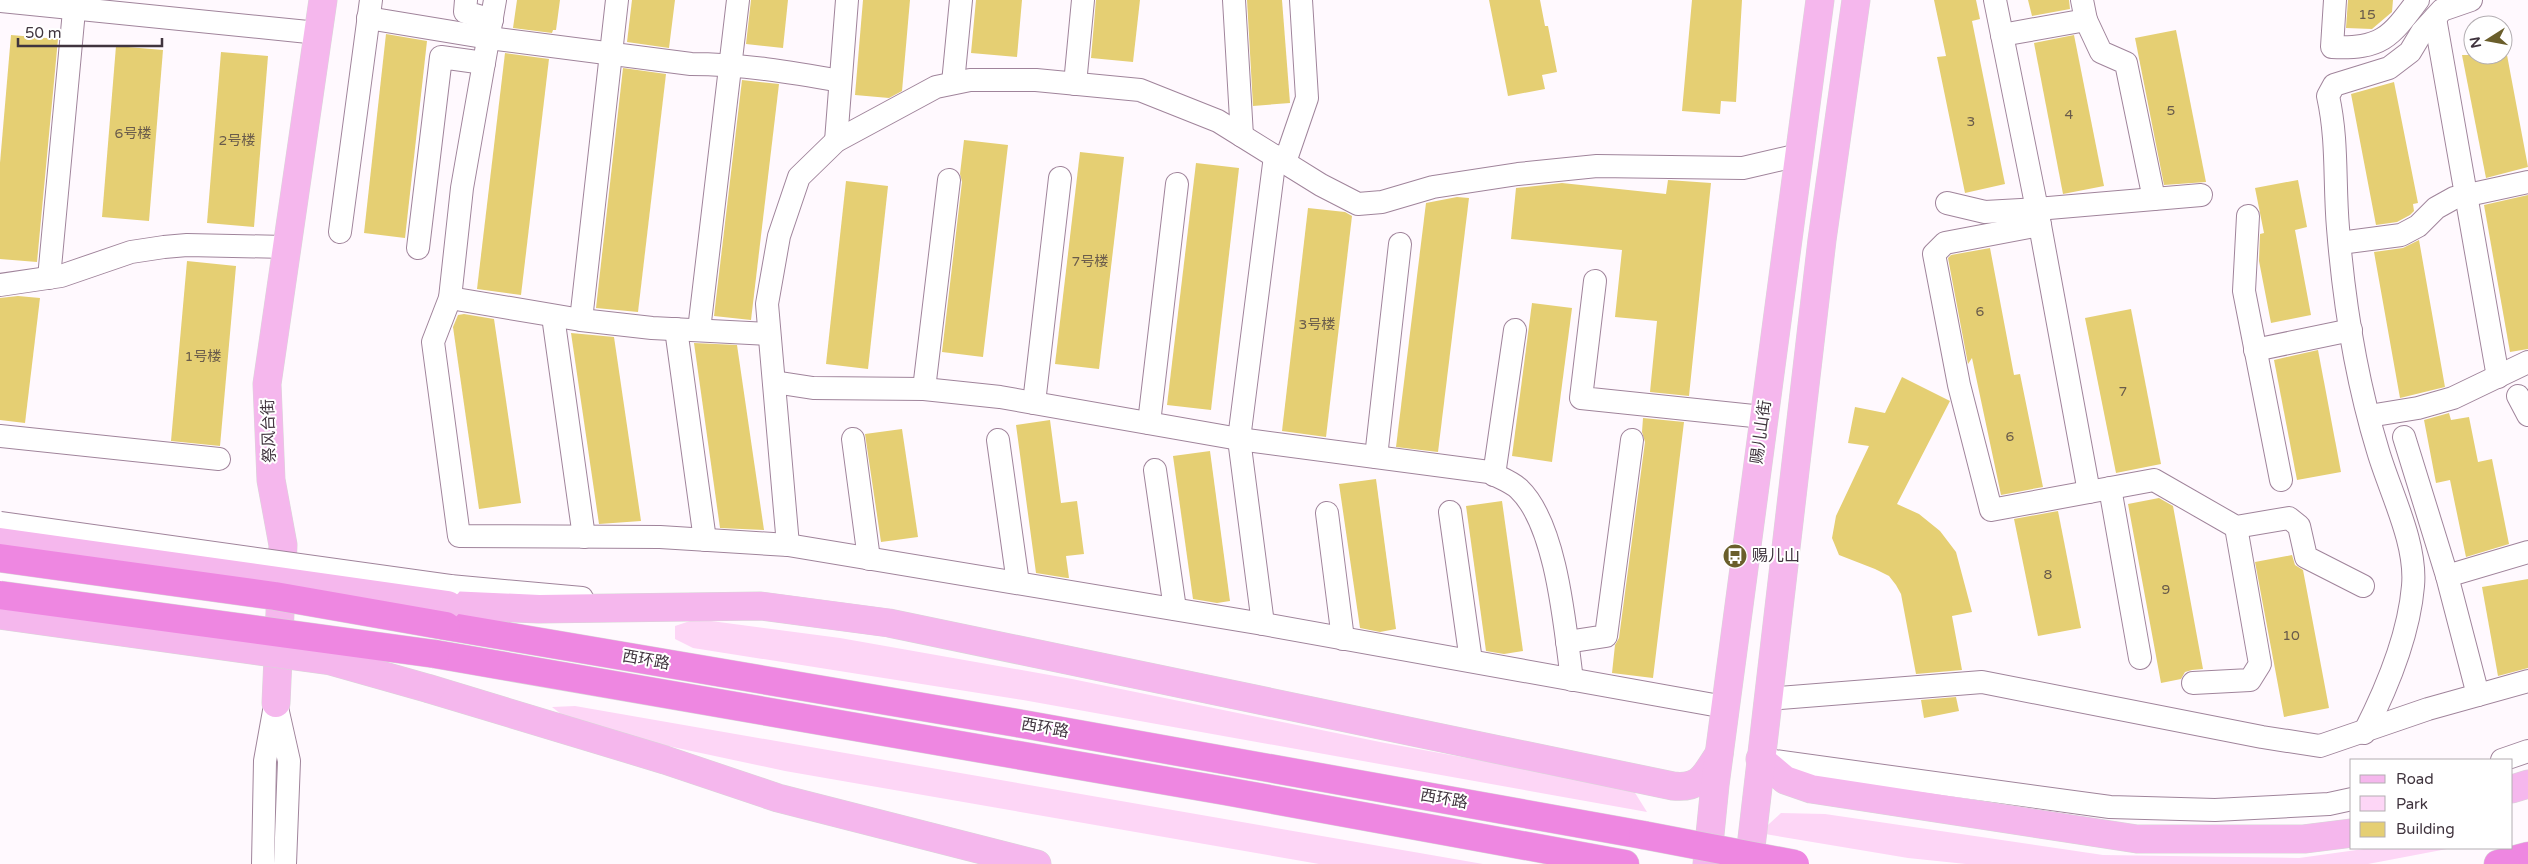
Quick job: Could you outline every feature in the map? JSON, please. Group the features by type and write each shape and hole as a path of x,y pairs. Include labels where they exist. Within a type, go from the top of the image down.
{"highway":[{"name":"西环路","path":"0,558 275,596 448,606 1007,721 1795,864"},
{"name":"西环路","path":"0,596 435,654 1216,789 1625,864"},
{"path":"2498,864 2528,856"}],"main road":[{"name":"祭风台街","path":"276,703 283,545 271,480 267,384 323,0"},
{"name":"赐儿山街","path":"1707,864 1725,707 1820,0"},
{"path":"1749,864 1822,240 1856,0"},
{"path":"1763,417 1800,421"},
{"path":"0,542 448,606 539,609 761,606 889,623 1673,786 1685,787 1696,784 1704,778 1719,754"},
{"path":"0,615 331,661 665,760 778,798 1037,864"},
{"path":"1760,759 1784,780 1811,789 2137,839 2304,839 2350,833"},
{"path":"2513,789 2528,784"}],"street":[{"path":"466,0 465,12 611,54 691,64 731,65 840,81"},
{"path":"581,320 618,0"},
{"path":"699,330 738,0"},
{"path":"836,142 847,0"},
{"path":"953,83 961,0"},
{"path":"1075,84 1082,0"},
{"path":"1234,0 1242,136"},
{"path":"1263,624 1238,439 1280,159 1307,98 1302,0"},
{"path":"1995,0 2038,217 2140,658"},
{"path":"2335,0 2332,46 2359,48 2382,40 2399,25 2418,0"},
{"path":"2364,733 2380,702 2405,626 2413,586 2412,560 2369,416 2351,330 2340,243 2334,126 2328,96 2334,85 2389,68 2410,52 2422,32 2442,10 2472,0"},
{"path":"0,1 74,4 318,32"},
{"path":"49,278 74,4"},
{"path":"340,232 370,9 492,19"},
{"path":"2002,35 2084,10 2101,52 2126,64 2154,199"},
{"path":"2434,18 2498,376"},
{"path":"492,19 462,188 450,298 433,342 459,536 705,540 788,545 1263,624 1725,707"},
{"path":"418,248 441,57 484,63"},
{"path":"788,545 767,304 782,227 799,177 836,142 905,102 936,87 970,80 1075,84 1140,90 1218,121 1358,204 1382,202 1433,187 1528,173 1597,166 1743,168 1799,155"},
{"path":"1034,403 1060,178"},
{"path":"924,389 949,180"},
{"path":"2340,243 2400,235 2418,226 2436,208 2466,194 2528,182"},
{"path":"1149,423 1177,184"},
{"path":"2202,195 2154,199 2038,217 1945,243 1934,254 1959,385 1991,510 2154,480 2236,527 2289,518 2299,526 2306,557 2362,586"},
{"path":"1947,203 1986,212 2038,217"},
{"path":"2248,216 2244,291 2281,480"},
{"path":"0,285 49,278 131,252 164,247 187,244 286,247"},
{"path":"1376,457 1400,244"},
{"path":"1596,282 1581,398 1763,417"},
{"path":"450,298 581,320 676,329 769,334"},
{"path":"553,316 584,537"},
{"path":"676,329 705,540"},
{"path":"1494,475 1515,330"},
{"path":"2256,350 2351,330"},
{"path":"2369,416 2418,408 2452,398 2528,362"},
{"path":"774,382 814,388 924,389 1034,403 1238,439 1489,472 1518,488 1535,508 1558,577 1572,680"},
{"path":"0,436 219,459"},
{"path":"2404,437 2447,576 2478,695"},
{"path":"853,440 869,558"},
{"path":"998,440 1018,583"},
{"path":"1567,642 1606,636 1632,440"},
{"path":"1156,470 1175,609"},
{"path":"1450,512 1470,661"},
{"path":"1327,513 1343,638"},
{"path":"0,523 448,606"},
{"path":"2193,683 2250,680 2260,664 2236,527"},
{"path":"2447,576 2528,552"},
{"path":"1767,699 1982,682 2262,737 2320,746 2364,733 2428,709 2528,681"},
{"path":"263,864 265,761 276,703"},
{"name":"祭风台街","path":"276,703 289,761 285,864"},
{"path":"2505,759 2528,751"},
{"path":"1760,759 2110,807 2215,810 2329,804 2350,799"}],"green space":[{"path":"696,619 840,638 1072,679 1385,743 1632,788 1647,812 1023,700 693,648 675,639 675,626"},
{"path":"575,706 1483,864 1319,864 785,771 668,746 566,718 552,707"},
{"path":"1781,813 1825,814 2103,855 2299,858 2364,849 2447,849 2368,864 1966,864 1908,858 1759,833"}],"building":[{"path":"517,0 560,0 556,30 553,30 552,33 513,28"},
{"path":"632,0 675,0 669,48 627,42"},
{"path":"751,0 788,0 783,48 746,44"},
{"path":"863,0 910,0 902,91 889,98 855,95"},
{"path":"976,0 1022,0 1017,57 971,53"},
{"path":"1096,0 1140,0 1133,62 1091,58"},
{"path":"1247,0 1282,0 1290,103 1253,106"},
{"path":"1489,0 1540,0 1545,26 1548,26 1557,72 1542,75 1545,89 1508,96"},
{"path":"1692,0 1742,0 1736,102 1721,101 1720,114 1682,111"},
{"path":"1934,0 1976,0 1980,19 1972,21 2005,184 1965,193 1937,57 1946,56"},
{"path":"2028,0 2069,0 2070,9 2032,16"},
{"path":"2348,0 2393,0 2392,12 2372,29 2346,28"},
{"path":"2176,30 2206,182 2164,185 2135,38"},
{"path":"386,34 427,41 405,238 364,233"},
{"path":"11,35 58,39 37,262 0,259 0,163"},
{"path":"2074,35 2104,186 2063,194 2034,43"},
{"path":"116,46 163,50 149,221 102,217"},
{"path":"221,52 268,56 254,227 207,223"},
{"path":"505,53 549,59 521,295 477,289"},
{"path":"2464,65 2509,65 2528,167 2486,178"},
{"path":"623,68 666,74 638,312 596,308"},
{"path":"742,80 779,84 751,320 714,316"},
{"path":"2394,82 2418,203 2413,204 2414,211 2410,215 2397,222 2376,225 2351,94"},
{"path":"964,140 1008,145 983,357 942,352 962,182 960,174"},
{"path":"1080,152 1124,157 1099,369 1055,364"},
{"path":"1196,163 1239,168 1211,410 1167,405"},
{"path":"1668,180 1711,183 1689,396 1650,392 1657,321 1615,317 1622,250 1511,239 1516,188 1562,183 1666,194"},
{"path":"2298,180 2307,227 2295,230 2311,315 2271,323 2259,261 2260,234 2264,233 2255,188"},
{"path":"846,181 888,186 868,369 826,364"},
{"path":"2528,195 2528,349 2510,352 2484,205"},
{"path":"1457,197 1469,198 1438,452 1396,447 1426,203"},
{"path":"1308,208 1345,212 1352,216 1326,437 1282,431"},
{"path":"2419,240 2445,387 2400,398 2374,252 2403,248"},
{"path":"1990,248 2014,375 2020,374 2043,487 2001,495 1972,358 1968,364 1948,258 1951,255"},
{"path":"187,261 236,266 220,446 171,441"},
{"path":"18,296 40,298 25,423 0,420 0,298"},
{"path":"1532,303 1572,308 1552,462 1512,456"},
{"path":"2131,309 2161,464 2116,473 2085,318"},
{"path":"464,314 494,319 521,503 479,509 453,327 458,315"},
{"path":"571,333 614,337 641,521 599,524"},
{"path":"694,343 737,345 764,530 720,528"},
{"path":"2318,350 2341,472 2297,480 2274,360"},
{"path":"1902,377 1950,401 1897,504 1919,514 1940,531 1956,552 1972,612 1952,616 1962,670 1916,674 1901,594 1896,585 1889,576 1839,555 1832,538 1836,516 1869,446 1848,443 1855,407 1885,413"},
{"path":"2449,413 2451,420 2469,417 2478,462 2492,459 2509,544 2466,557 2450,480 2436,483 2424,420"},
{"path":"1643,418 1684,422 1653,678 1612,673 1615,645 1619,638 1645,442 1642,432"},
{"path":"1050,420 1061,503 1077,501 1084,554 1066,556 1069,578 1036,573 1016,425"},
{"path":"902,429 918,537 881,542 865,434"},
{"path":"1210,451 1230,601 1217,603 1193,599 1173,456"},
{"path":"1376,479 1396,629 1380,632 1360,628 1339,484"},
{"path":"2159,498 2173,506 2203,669 2185,672 2181,679 2161,683 2128,504"},
{"path":"1502,501 1523,651 1504,654 1486,651 1466,506"},
{"path":"2058,511 2081,628 2038,636 2014,519"},
{"path":"2292,555 2295,565 2303,570 2329,708 2284,717 2255,562"},
{"path":"2528,579 2528,668 2498,676 2482,587"},
{"path":"1956,697 1959,711 1924,718 1921,700"}],"place":[{"name":"赐儿山","path":"1735,556"}]}
